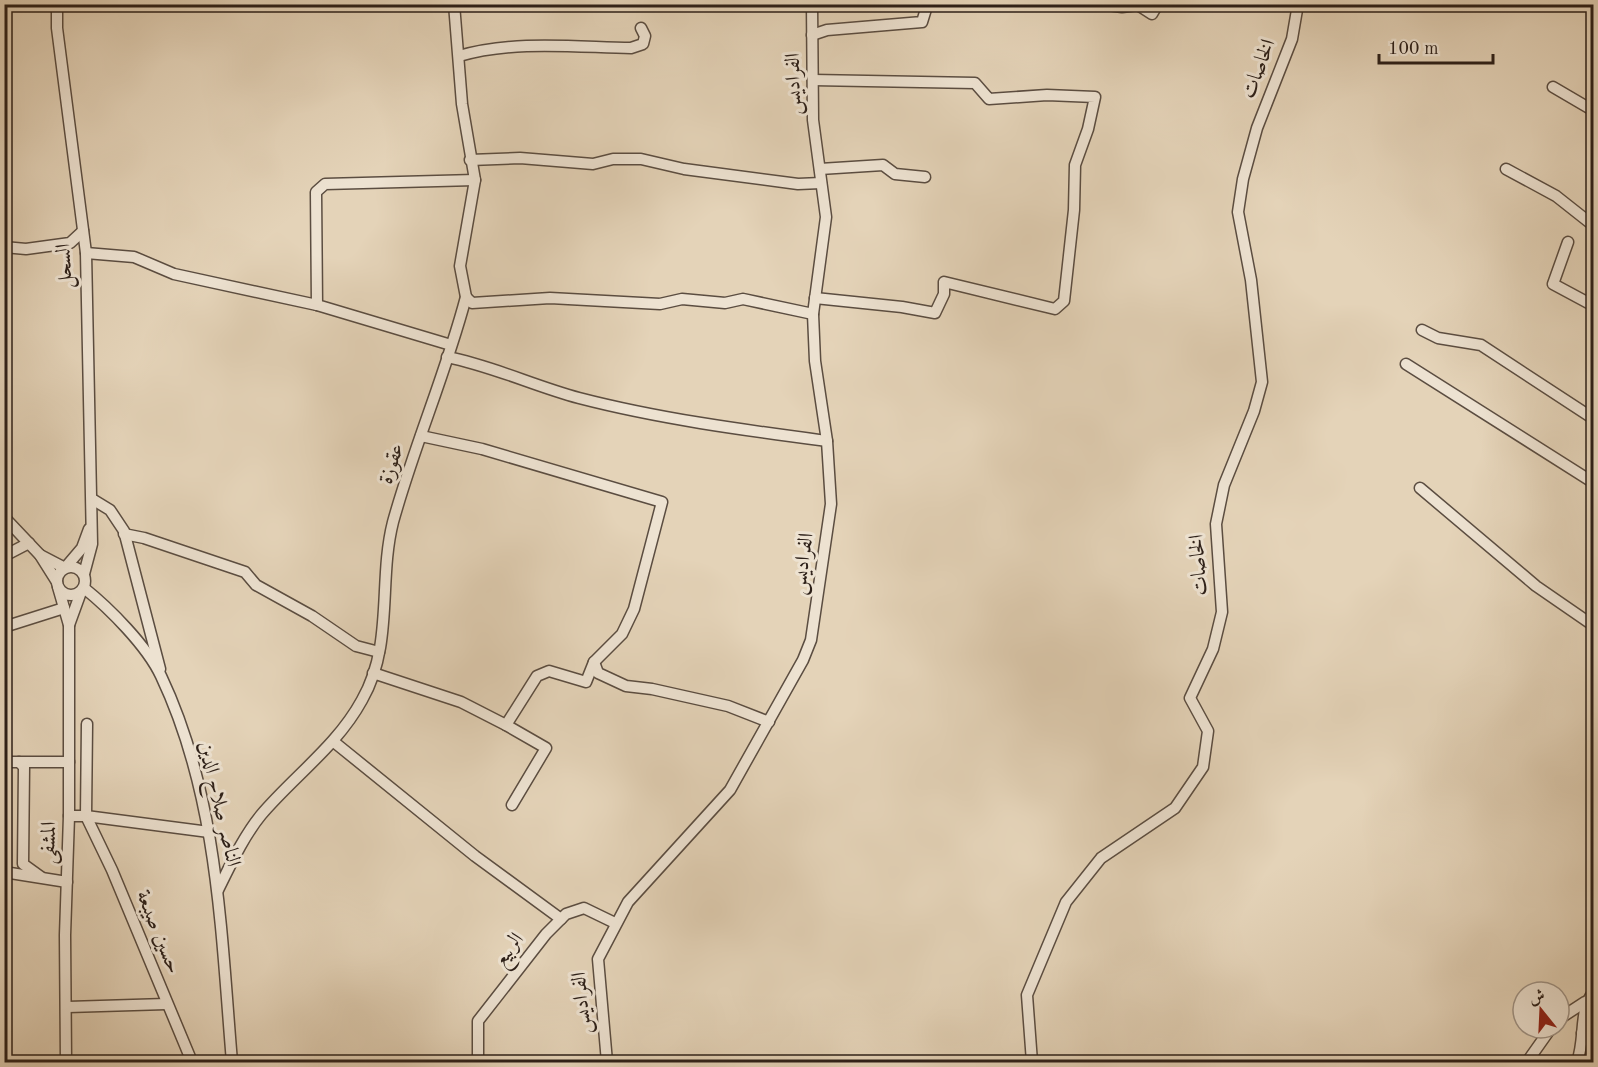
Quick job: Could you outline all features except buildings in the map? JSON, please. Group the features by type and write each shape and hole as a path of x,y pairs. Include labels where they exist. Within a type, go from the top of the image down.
{"street":[{"name":"السحل","path":"57,4 57,28 86,253 92,544 84,574"},
{"name":"عقوزة","path":"218,890 259,817 334,742 363,699 379,652 384,632 385,570 393,523 466,297 460,266 475,180 470,160 454,4"},
{"name":"الفراديس","path":"607,1062 598,959 615,923 628,902 730,790 812,640 831,504 827,441 815,361 813,314 826,218 813,120 812,4"},
{"path":"812,35 827,30 922,22 926,9 932,4"},
{"path":"978,4 1012,4"},
{"path":"1101,4 1122,7 1138,5 1152,14 1158,4"},
{"name":"الخاصات","path":"1032,1062 1027,995 1066,902 1101,858 1175,808 1203,767 1208,732 1190,698 1213,649 1222,612 1216,524 1224,485 1254,411 1262,382 1251,280 1238,212 1243,179 1257,128 1292,39 1298,4"},
{"path":"459,56 477,50 552,45 631,48 643,44 645,36 641,28"},
{"path":"813,80 975,83 989,99 1047,95 1095,97 1088,129 1075,165 1074,210 1064,302 1054,309 944,282 944,294 935,313 902,307 815,298"},
{"path":"1553,87 1593,111"},
{"path":"470,160 520,158 593,164 613,159 641,159 684,169 798,184 822,183"},
{"path":"820,169 883,165 896,174 925,177"},
{"path":"1506,169 1556,196 1593,226"},
{"path":"317,305 316,192 319,187 325,184 475,180"},
{"path":"4,247 26,249 70,243 83,231"},
{"path":"1568,242 1553,284 1593,306"},
{"path":"86,253 134,257 174,274 317,305 451,345"},
{"path":"466,297 472,303 550,298 660,304 682,299 725,303 743,299 813,314"},
{"path":"1422,330 1438,338 1481,345 1526,376 1556,392 1593,419"},
{"path":"447,357 484,365 576,397 645,413 827,441"},
{"path":"1406,364 1593,483"},
{"path":"421,436 492,451 662,502 634,609 622,634 594,662 586,682 549,671 537,676 506,725"},
{"path":"1420,488 1536,586 1593,626"},
{"path":"92,499 110,510 124,534 153,636 161,675"},
{"path":"4,517 40,555 57,585 69,625"},
{"path":"57,585 58,575 82,548 90,527"},
{"path":"124,534 144,538 244,572 256,585 312,616 356,646 379,652"},
{"path":"4,556 29,543"},
{"path":"40,555 65,568 77,568 84,574 82,590 69,625"},
{"path":"57,585 69,595 82,590"},
{"name":"الناصر صلاح الدين","path":"82,590 125,629 161,675 194,764 209,832 218,890 232,1062"},
{"path":"4,627 64,608"},
{"name":"المشفى","path":"66,1062 68,1007 65,935 69,816 69,625"},
{"path":"594,662 598,673 626,686 652,689 728,706 769,722"},
{"path":"373,673 460,702 546,748 512,805"},
{"path":"86,816 87,724"},
{"path":"334,742 475,856 561,919"},
{"path":"4,762 69,762"},
{"path":"18,762 24,767 21,820 23,864 41,877"},
{"path":"69,816 86,816 209,832"},
{"name":"حسين صيبعة","path":"86,816 112,870 192,1062"},
{"path":"4,872 67,882"},
{"name":"الربيع","path":"478,1062 478,1021 546,934 566,914 584,908 615,923"},
{"path":"1571,1011 1585,1002 1593,990"},
{"path":"1578,1062 1585,1002"},
{"path":"68,1007 166,1004"},
{"path":"1582,1033 1593,1047"},
{"path":"1527,1062 1543,1040"}]}
